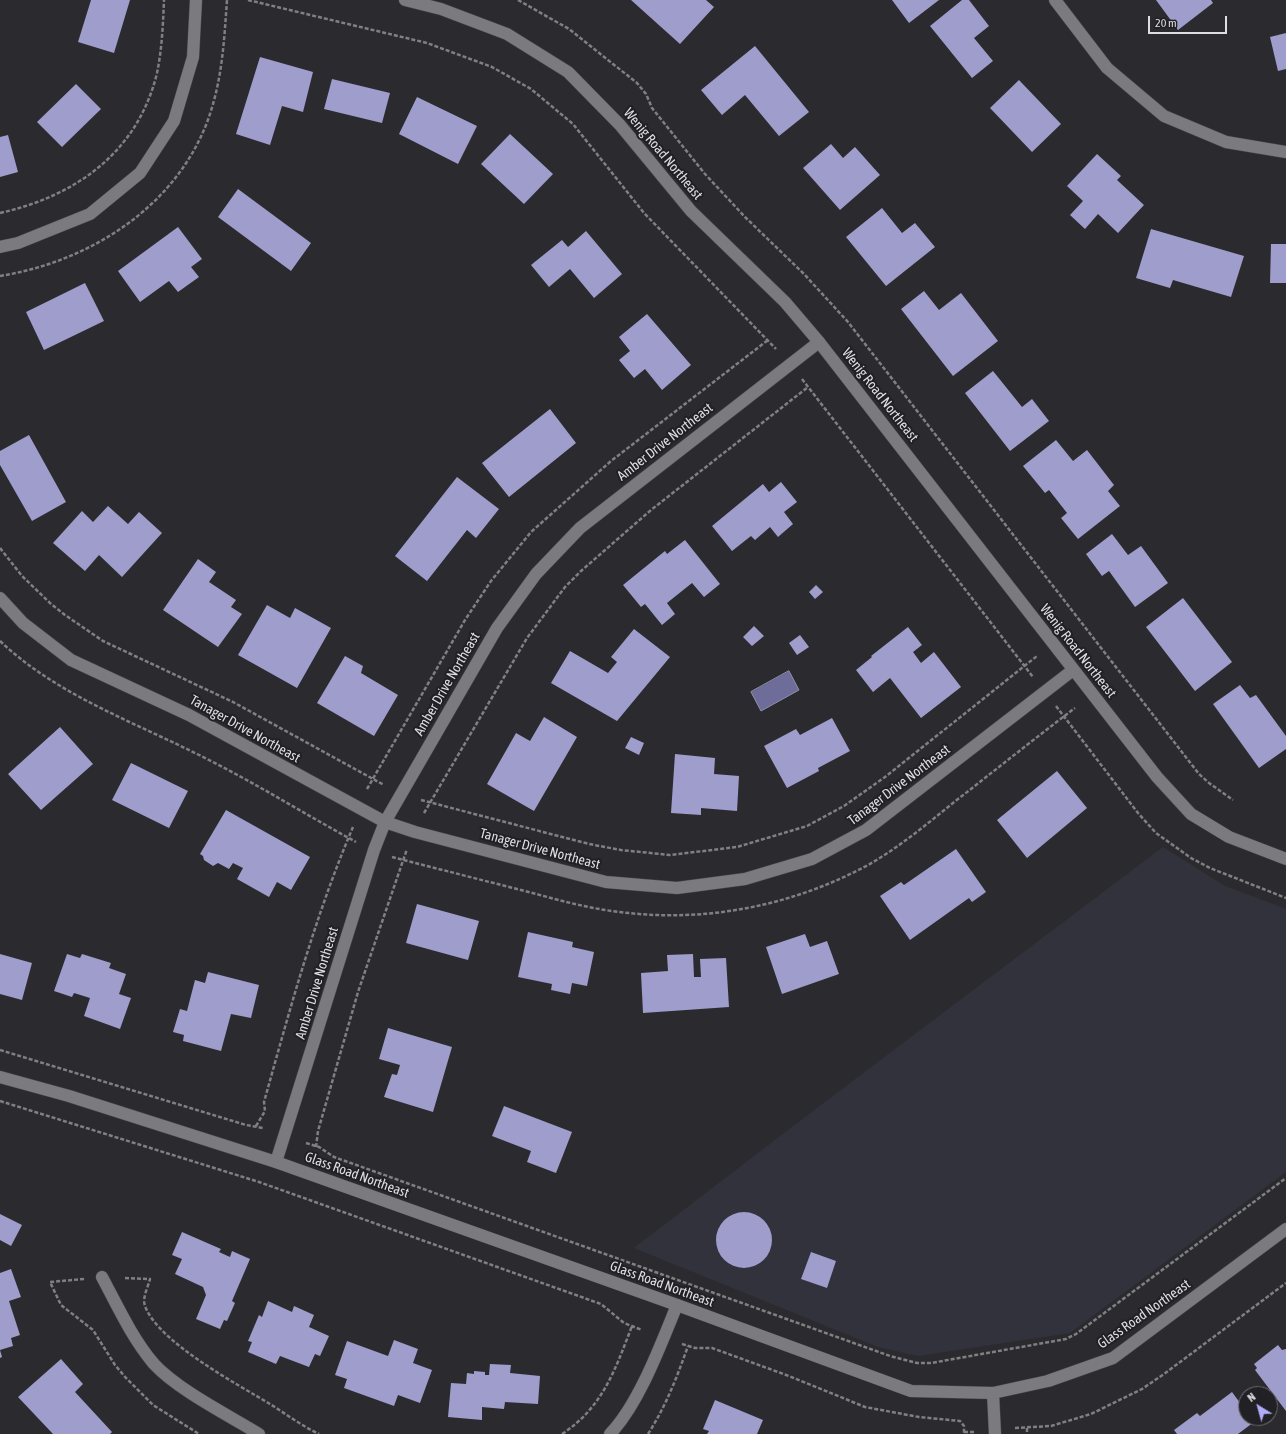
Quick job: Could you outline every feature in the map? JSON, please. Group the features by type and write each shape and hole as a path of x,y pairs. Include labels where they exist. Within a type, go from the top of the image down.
{"street":[{"path":"0,247 18,243 90,214 140,173 174,121 193,57 196,0"},
{"name":"Wenig Road Northeast","path":"405,0 441,9 507,34 568,72 620,124 691,211 785,302 819,342 1157,777 1191,814 1229,837 1286,859"},
{"path":"1054,0 1107,68 1164,116 1226,142 1286,152"},
{"name":"Amber Drive Northeast","path":"276,1162 374,850 385,822 497,628 536,574 580,528 819,342"},
{"name":"Tanager Drive Northeast","path":"0,598 23,623 71,660 188,715 385,822 415,832 606,882 677,888 745,879 812,858 866,830 1073,670"},
{"name":"Glass Road Northeast","path":"0,1077 68,1096 276,1162 678,1305 911,1392 994,1393 1048,1381 1113,1358 1286,1228"},
{"path":"102,1277 137,1341 155,1365 179,1385 259,1434"},
{"path":"610,1434 622,1422 651,1368 678,1305"},
{"path":"994,1393 995,1434"}],"path":[{"path":"0,213 27,207 69,189 100,167 128,136 146,106 157,73 162,40 164,0"},
{"path":"248,0 427,43 492,67 532,89 573,124 644,213 776,349"},
{"path":"518,0 569,29 642,88 652,108 705,174 745,217 804,274 848,322 1195,768 1209,783 1233,800"},
{"path":"801,378 1033,677"},
{"path":"423,816 527,638 565,587 581,570 651,510 808,386"},
{"path":"0,548 22,576 50,602 65,615 103,641 233,702 385,786"},
{"path":"0,641 33,669 64,690 224,767 359,844"},
{"path":"418,799 588,844 621,850 670,854 737,847 807,826 844,806 885,777 1037,656"},
{"path":"1055,705 1138,813 1156,833 1191,858 1210,868 1286,898"},
{"path":"256,1126 265,1111 264,1102 302,966 334,871 353,827"},
{"path":"316,1147 318,1131 358,992 408,847"},
{"path":"0,1050 246,1125 263,1128"},
{"path":"0,1101 260,1182 601,1304 624,1323 642,1330"},
{"path":"306,1143 334,1156 518,1223 890,1356 917,1363 938,1361 1066,1339 1076,1334 1286,1178"},
{"path":"102,1277 50,1282 61,1305 93,1330 114,1365 126,1378 153,1405 199,1434"},
{"path":"150,1279 144,1299 145,1307 157,1325 175,1343 216,1372 320,1434"},
{"path":"1013,1428 1051,1426 1091,1414 1142,1389 1170,1370 1286,1283"},
{"path":"562,1434 590,1410 606,1389 615,1371 632,1326"},
{"path":"680,1343 695,1348 712,1348 789,1376 865,1407 919,1417 960,1421 964,1426 964,1433 976,1432"},
{"path":"648,1434 661,1414 674,1385 688,1346"},
{"path":"1027,1428 1027,1434"}],"shaded area":[{"path":"1163,847 1225,886 1286,909 1286,1172 1070,1333 918,1356 878,1347 634,1248 809,1114"}],"water":[{"path":"789,671 799,690 761,711 751,692"}],"building":[{"path":"91,0 130,0 114,53 78,42"},
{"path":"631,0 706,0 714,7 680,44"},
{"path":"892,0 939,0 909,23"},
{"path":"962,0 969,0 989,26 974,38 993,61 972,78 930,26"},
{"path":"1156,0 1211,0 1213,3 1178,30"},
{"path":"1286,33 1286,69 1278,71 1270,37"},
{"path":"755,46 809,112 779,136 745,95 722,115 701,90"},
{"path":"260,57 313,72 303,112 282,106 270,145 236,134"},
{"path":"332,79 390,93 382,123 324,109"},
{"path":"1019,80 1061,124 1032,152 990,108"},
{"path":"76,84 101,109 62,147 37,122"},
{"path":"417,97 477,126 458,164 399,134"},
{"path":"510,134 553,174 524,204 481,164"},
{"path":"8,135 18,172 0,177 0,137"},
{"path":"831,144 843,158 855,147 880,175 840,210 803,168"},
{"path":"1097,154 1121,176 1117,180 1144,205 1118,233 1098,214 1085,229 1070,215 1083,201 1067,186"},
{"path":"238,189 311,243 291,271 218,217"},
{"path":"882,208 902,233 915,223 935,247 886,286 846,237"},
{"path":"178,227 202,259 191,267 199,277 178,292 169,281 140,302 118,271"},
{"path":"1151,229 1244,256 1231,297 1173,280 1170,288 1136,278"},
{"path":"586,231 622,274 594,298 570,269 549,287 531,265 562,240 568,247"},
{"path":"1271,244 1286,244 1286,283 1270,283"},
{"path":"85,283 104,321 44,350 26,312"},
{"path":"924,291 939,310 961,293 998,341 953,376 901,309"},
{"path":"647,314 691,365 662,390 645,369 634,378 619,360 630,351 619,337"},
{"path":"993,371 1022,407 1032,399 1049,421 1010,451 965,393"},
{"path":"550,409 576,443 509,497 482,463"},
{"path":"29,435 66,502 32,521 0,465 0,451"},
{"path":"1056,440 1073,461 1087,450 1114,485 1108,491 1120,506 1078,539 1061,518 1067,513 1049,490 1045,493 1023,466"},
{"path":"457,477 499,509 476,538 467,530 427,581 395,556"},
{"path":"781,482 797,502 784,512 793,524 778,537 770,527 755,540 751,536 732,551 712,526 763,484 769,492"},
{"path":"108,506 128,524 139,512 162,533 122,577 99,555 85,571 53,543 82,511 93,522"},
{"path":"1112,534 1128,555 1141,546 1168,583 1135,607 1109,571 1102,576 1086,554"},
{"path":"685,540 720,584 704,597 692,583 667,603 675,614 662,625 645,604 641,607 623,585 665,551 667,554"},
{"path":"198,559 216,572 209,582 236,600 231,607 242,614 218,647 163,610"},
{"path":"816,585 823,592 815,599 809,592"},
{"path":"1183,598 1232,662 1195,691 1146,627"},
{"path":"267,605 290,618 295,608 331,628 297,688 238,655"},
{"path":"754,626 764,636 752,646 743,637"},
{"path":"908,627 922,645 913,652 921,663 934,652 961,687 921,718 890,678 873,692 856,670 872,657 871,656"},
{"path":"634,629 670,657 617,721 551,683 570,651 608,673 617,662 611,657"},
{"path":"800,635 809,647 797,655 789,643"},
{"path":"345,656 363,666 361,673 398,695 374,736 317,703"},
{"path":"1240,685 1250,698 1256,695 1286,736 1286,749 1259,768 1213,704"},
{"path":"544,717 577,737 534,811 487,784 516,733 530,741"},
{"path":"832,718 850,751 818,768 819,771 787,788 764,746 796,729 800,735"},
{"path":"60,727 93,764 41,810 8,774"},
{"path":"631,737 644,743 639,755 625,748"},
{"path":"675,754 715,758 714,774 739,776 737,811 701,808 701,815 671,813"},
{"path":"131,763 188,791 169,828 112,800"},
{"path":"1057,771 1087,808 1027,858 997,820"},
{"path":"226,810 310,857 291,890 277,882 269,897 237,879 243,868 233,863 229,869 218,863 213,866 204,860 203,856 200,854"},
{"path":"956,849 986,892 972,902 969,898 910,940 880,896 901,882 904,885"},
{"path":"417,904 479,921 468,960 406,943"},
{"path":"528,932 573,942 572,947 594,952 587,986 572,983 570,994 551,990 552,984 518,977"},
{"path":"805,934 810,947 827,941 839,974 782,994 766,947"},
{"path":"0,954 32,963 22,1000 0,994"},
{"path":"67,954 80,958 82,954 111,963 109,968 126,974 119,994 131,998 120,1029 84,1016 90,998 74,993 72,997 54,991"},
{"path":"693,954 694,977 701,977 700,959 726,958 729,1007 643,1013 641,973 668,971 667,955"},
{"path":"208,972 259,985 251,1018 231,1014 221,1051 183,1041 184,1035 173,1032 180,1009 187,1011 195,980 205,983"},
{"path":"388,1028 452,1047 433,1112 384,1097 392,1074 397,1075 400,1065 379,1059"},
{"path":"504,1106 572,1132 556,1173 527,1162 531,1151 492,1136"},
{"path":"744,1212 755,1214 764,1220 770,1229 772,1240 770,1251 764,1260 755,1266 744,1268 733,1266 724,1260 718,1251 716,1240 718,1229 724,1220 733,1214"},
{"path":"0,1214 22,1225 11,1246 0,1240"},
{"path":"182,1232 221,1249 219,1252 230,1257 232,1251 250,1259 232,1301 235,1303 227,1321 224,1320 220,1329 196,1319 206,1295 203,1287 175,1274 182,1259 172,1255"},
{"path":"811,1252 836,1261 827,1288 801,1279"},
{"path":"11,1269 21,1297 9,1301 20,1335 11,1338 13,1346 0,1350 0,1273"},
{"path":"268,1301 292,1312 294,1306 314,1315 309,1327 329,1336 320,1356 315,1354 309,1367 280,1356 276,1364 248,1352 252,1342 248,1341 259,1315 262,1317"},
{"path":"394,1340 418,1349 413,1363 432,1370 420,1403 398,1395 394,1406 344,1388 347,1379 335,1375 347,1341 388,1356"},
{"path":"1278,1345 1282,1350 1286,1349 1286,1411 1278,1400 1278,1386 1267,1386 1255,1370 1257,1368 1254,1364"},
{"path":"61,1359 83,1384 75,1392 112,1432 110,1434 53,1434 18,1397"},
{"path":"490,1364 511,1365 510,1373 540,1376 538,1404 505,1402 504,1409 482,1407 482,1420 448,1417 451,1383 466,1384 467,1373 474,1374 474,1371 485,1372 485,1375 489,1375"},
{"path":"1232,1392 1238,1400 1238,1426 1249,1426 1238,1434 1177,1434 1174,1430 1197,1413 1200,1416"},
{"path":"715,1400 763,1420 757,1434 707,1434 709,1431 703,1429"}]}
